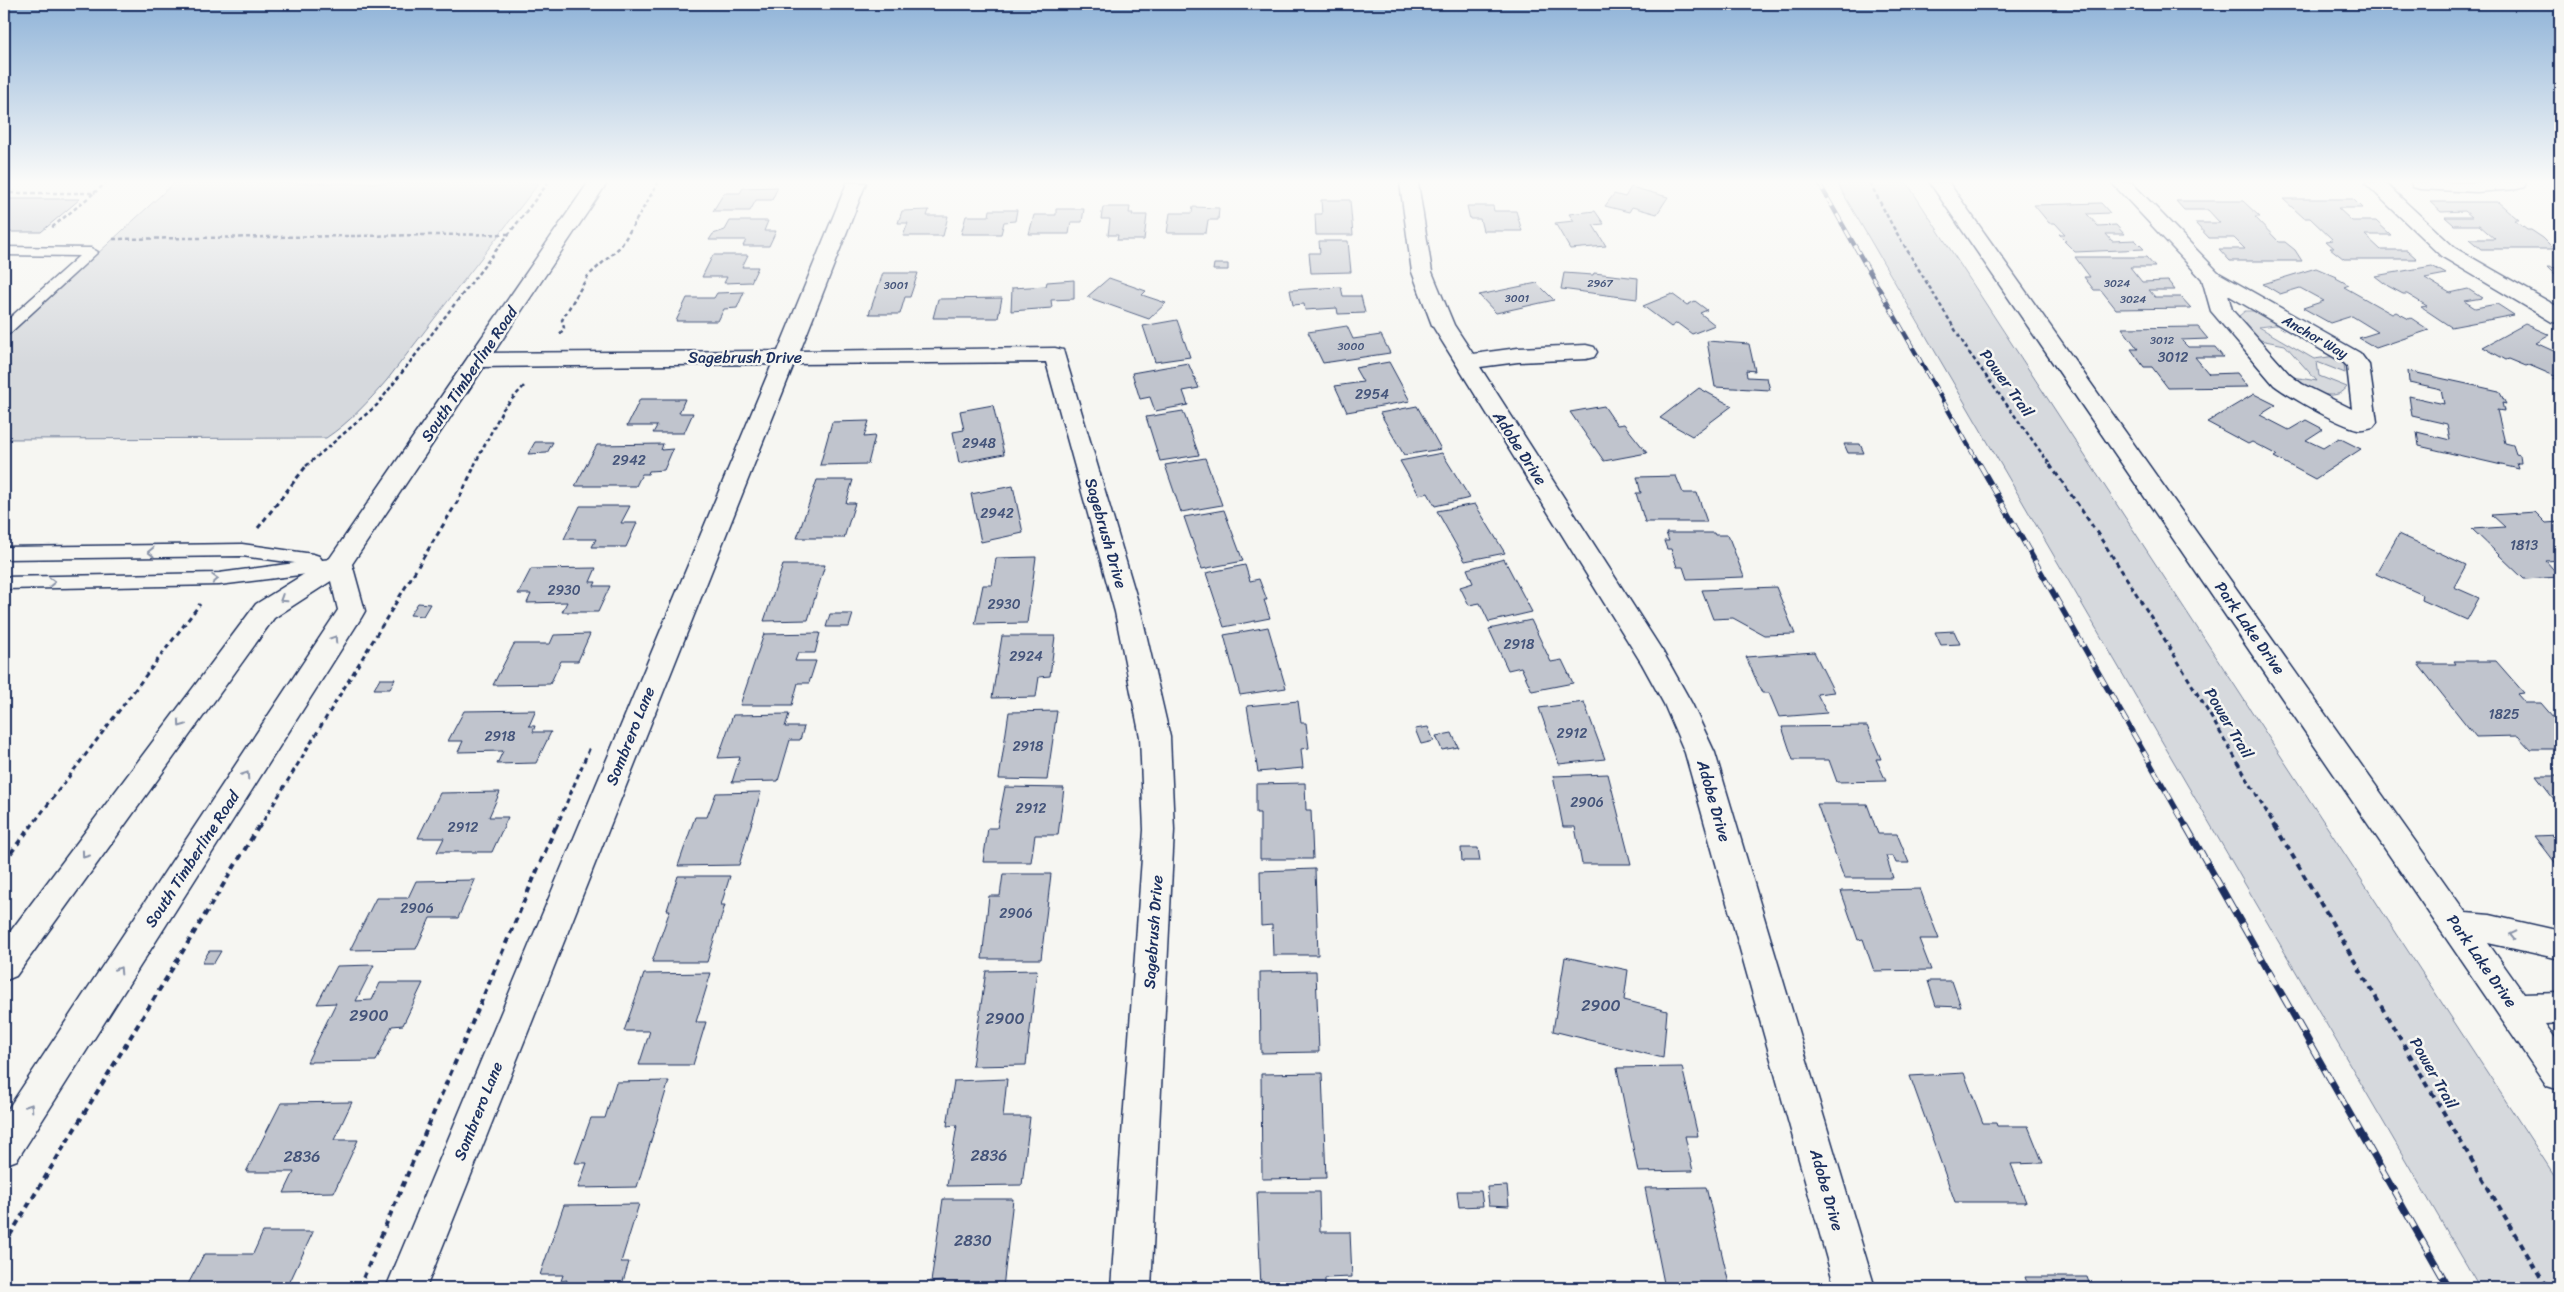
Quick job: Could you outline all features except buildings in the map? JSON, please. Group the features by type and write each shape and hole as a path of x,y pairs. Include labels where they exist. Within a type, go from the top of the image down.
{"street":[{"name":"South Timberline Road","path":"4,966 265,611 339,564 558,243"},
{"name":"Sombrero Lane","path":"406,1288 832,243"},
{"name":"Adobe Drive","path":"1417,243 1422,272 1442,325 1653,659 1678,704 1700,754 1855,1288"},
{"name":"Park Lake Drive","path":"1980,243 2560,1074"},
{"name":"Anchor Way","path":"2179,243 2212,277 2352,358 2358,365 2365,422 2360,422 2343,414 2294,389 2282,380 2222,311 2212,277"},
{"path":"2439,243 2448,252 2560,317"},
{"path":"2537,304 2560,313"},
{"path":"1465,362 1518,355 1586,352"},
{"name":"Sagebrush Drive","path":"478,360 1055,355 1128,612 1155,737 1159,830 1131,1288"},
{"name":"South Timberline Road","path":"4,1148 352,611 339,564"},
{"path":"2458,926 2490,929 2560,944"},
{"path":"2516,1010 2560,1008"}],"lane":[{"path":"4,251 90,252 4,331"},
{"path":"4,553 242,550 339,564"},
{"path":"4,583 219,579 339,564"}],"path":[{"path":"242,550 303,468 378,405 502,243"},
{"path":"542,358 551,343 558,340 564,328 562,320 588,276 623,243"},
{"name":"Power Trail","path":"1903,243 1968,351 2085,513 2212,719 2547,1288"},
{"path":"4,1245 459,499 471,476 479,451 516,393 526,384"},
{"path":"4,862 219,579"},
{"path":"359,1288 594,738"}],"shaded area":[{"path":"109,243 492,243 387,380 366,404 326,438 4,439 4,340"},
{"path":"1872,243 1946,243 2560,1184 2560,1288 2480,1288"},
{"path":"2245,311 2258,311 2284,324 2259,327 2314,359 2336,356 2344,364 2345,373 2317,362 2319,376 2347,387 2335,395 2328,395 2312,390 2298,382 2293,377 2317,381 2285,345 2260,340 2239,316"}],"railway":[{"path":"1853,243 1980,466"},
{"path":"1980,465 2187,828"},
{"path":"2186,826 2449,1288"}]}
